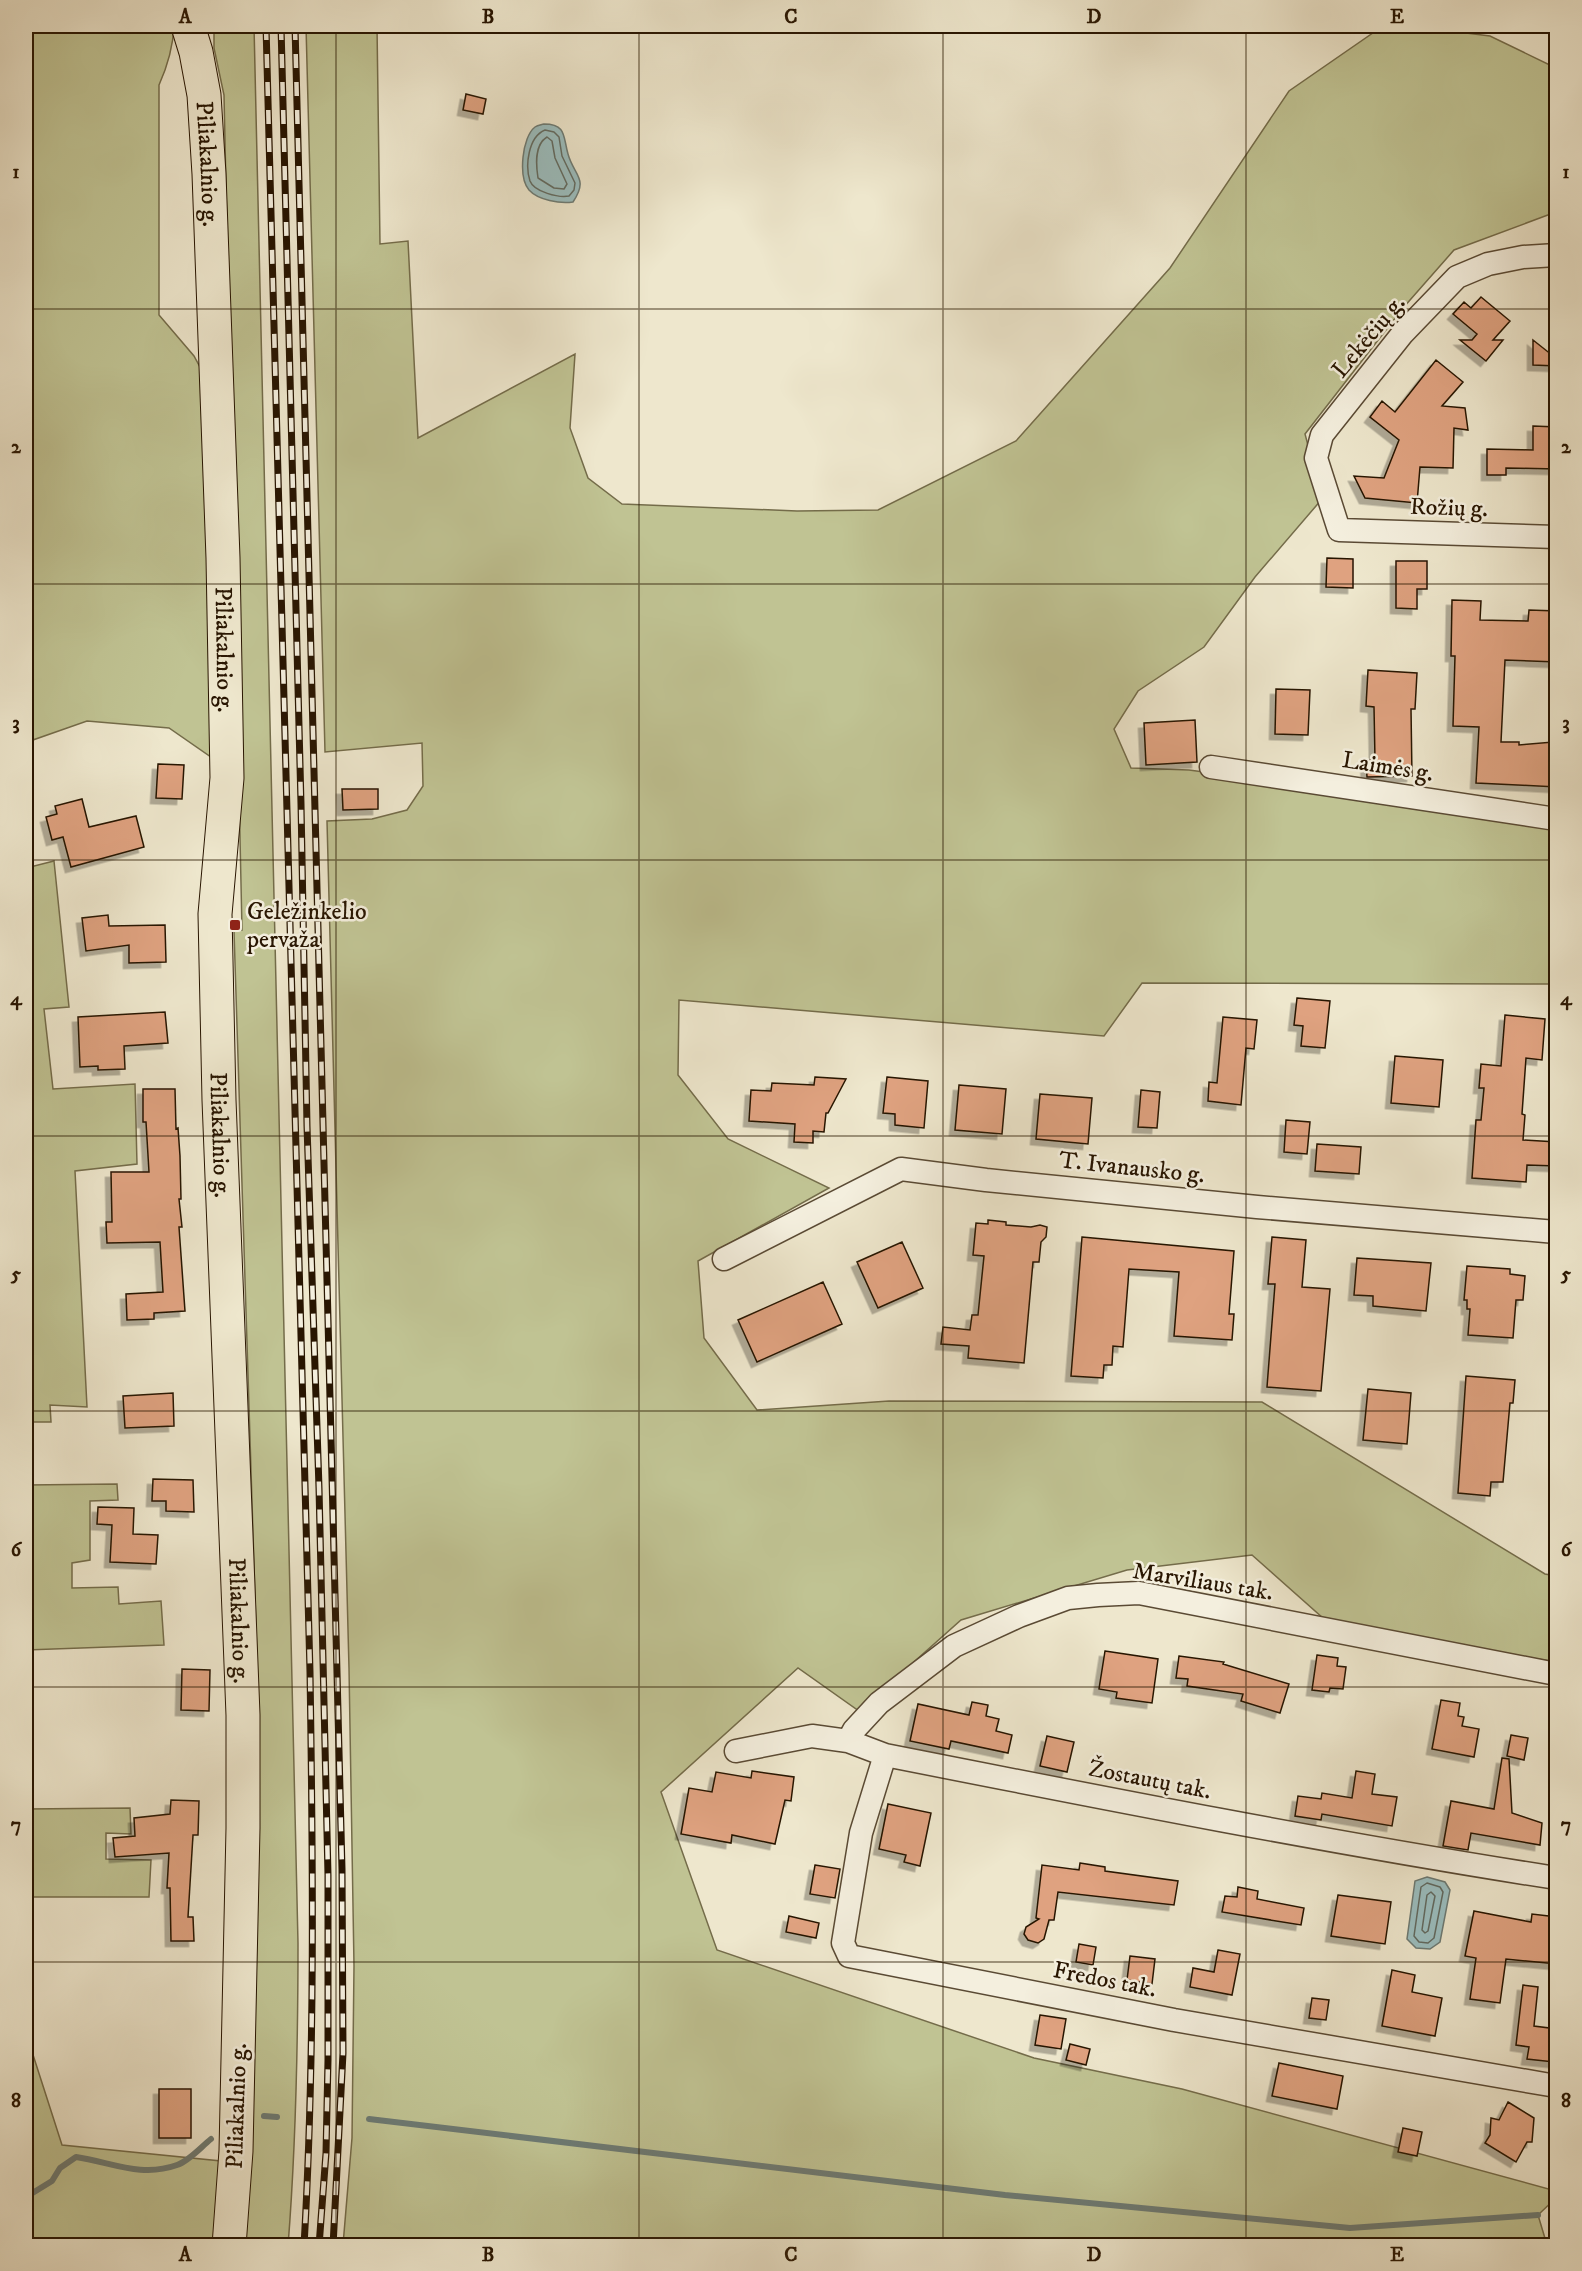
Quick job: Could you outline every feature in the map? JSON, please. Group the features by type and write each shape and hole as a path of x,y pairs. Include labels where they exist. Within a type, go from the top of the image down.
{"main road":[{"name":"Piliakalnio g.","path":"188,26 196,52 204,95 209,174 227,778 215,914 219,1100 242,1704 243,1817 236,2151 229,2246"}],"street":[{"name":"Lekėčių g.","path":"1339,530 1316,458 1322,435 1344,407 1403,333 1457,277 1488,264 1522,257 1557,255"},
{"name":"Rožių g.","path":"1339,530 1557,537"},
{"name":"Laimės g.","path":"1211,767 1557,819"},
{"name":"T. Ivanausko g.","path":"724,1259 901,1169 986,1180 1257,1207 1557,1232"},
{"name":"Marviliaus tak.","path":"848,1742 854,1730 879,1703 954,1646 1019,1616 1068,1598 1098,1594 1139,1593 1557,1674"},
{"name":"Žostautų tak.","path":"736,1750 812,1736 848,1742 885,1755 1146,1807 1446,1861 1557,1878"},
{"name":"Fredos tak.","path":"885,1755 861,1833 843,1943 849,1956 1186,2022 1557,2086"}],"green space":[{"path":"26,26 174,26 170,56 159,85 159,315 194,356 201,369 204,410 211,757 169,728 87,721 33,740 26,748"},
{"path":"214,26 254,26 298,1943 296,2094 288,2246 241,2245 257,1660 234,931 242,930 224,95 214,48"},
{"path":"306,26 377,26 380,244 408,241 418,438 575,354 570,428 588,478 622,504 797,511 878,510 1016,441 1170,268 1289,91 1383,26 1410,26 1490,36 1556,68 1556,212 1454,250 1403,308 1305,434 1322,499 1255,577 1204,647 1138,691 1114,729 1131,768 1189,770 1226,775 1556,830 1556,984 1142,983 1104,1036 679,1000 678,1075 728,1139 829,1188 698,1261 704,1338 757,1410 889,1401 1262,1402 1545,1574 1556,1576 1556,1662 1332,1626 1252,1555 1127,1570 961,1620 859,1711 798,1668 661,1792 717,1950 1034,2058 1182,2089 1556,2191 1556,2198 1538,2215 1547,2245 343,2245 352,2138 354,1966 349,1668 327,821 372,819 407,810 423,786 422,743 325,752"},
{"path":"54,861 69,1007 44,1009 53,1089 135,1084 137,1164 75,1171 87,1407 50,1405 51,1422 26,1422 26,868"},
{"path":"117,1484 118,1500 90,1501 90,1560 72,1563 72,1588 118,1587 119,1604 161,1601 164,1645 26,1650 26,1485"},
{"path":"130,1808 131,1834 106,1833 106,1859 151,1860 149,1897 26,1897 26,1809"},
{"path":"26,2033 62,2145 221,2161 216,2245 26,2245"}],"water":[{"path":"544,124 557,126 563,133 568,154 580,182 578,194 573,202 543,199 529,190 523,176 523,157 527,139 535,127"},
{"path":"1427,1877 1445,1882 1450,1890 1440,1942 1430,1949 1416,1948 1407,1939 1415,1881"}],"building":[{"path":"466,94 486,99 483,114 463,110"},
{"path":"1481,297 1510,321 1493,340 1503,340 1486,361 1460,340 1472,340 1477,334 1453,314 1464,302 1471,308"},
{"path":"1533,340 1557,359 1557,366 1533,365"},
{"path":"1436,360 1463,382 1442,406 1465,408 1468,430 1454,428 1453,468 1420,467 1417,503 1365,498 1354,476 1384,478 1399,440 1370,417 1382,401 1395,412"},
{"path":"1533,426 1557,427 1557,469 1506,468 1506,475 1487,475 1487,449 1533,450"},
{"path":"1327,558 1353,559 1353,588 1326,587"},
{"path":"1396,561 1427,561 1427,589 1417,589 1417,609 1396,608"},
{"path":"1452,600 1481,601 1480,620 1528,621 1529,610 1557,611 1557,662 1505,660 1501,742 1519,742 1519,745 1553,742 1553,746 1557,746 1557,787 1476,783 1479,727 1453,726 1455,656 1451,656"},
{"path":"1368,670 1417,673 1415,709 1411,709 1412,776 1367,777 1366,760 1375,760 1374,707 1366,706"},
{"path":"1276,689 1310,690 1308,735 1275,734"},
{"path":"1195,720 1197,762 1146,765 1144,723"},
{"path":"158,764 184,765 182,799 156,798"},
{"path":"342,789 378,789 378,809 343,810"},
{"path":"82,799 89,827 136,816 144,847 71,867 63,837 52,840 46,817 57,814 55,806"},
{"path":"108,915 109,926 165,925 166,962 129,963 129,945 86,951 82,918"},
{"path":"1297,998 1330,1001 1325,1048 1301,1046 1303,1026 1294,1025"},
{"path":"165,1012 168,1043 124,1046 125,1069 98,1070 98,1066 80,1067 78,1017"},
{"path":"1505,1015 1545,1019 1542,1060 1526,1058 1522,1114 1525,1115 1523,1140 1557,1142 1557,1166 1527,1165 1526,1182 1472,1178 1476,1120 1481,1120 1484,1088 1479,1088 1481,1064 1501,1066"},
{"path":"1223,1017 1257,1020 1254,1049 1246,1048 1241,1105 1208,1101 1209,1082 1217,1083"},
{"path":"1395,1056 1443,1060 1439,1107 1391,1103"},
{"path":"815,1077 846,1079 826,1113 824,1132 813,1131 813,1143 794,1142 795,1124 749,1121 751,1090 771,1091 772,1083 814,1085"},
{"path":"887,1077 928,1081 924,1128 895,1125 895,1114 883,1113"},
{"path":"959,1085 1006,1089 1002,1134 955,1130"},
{"path":"143,1089 175,1089 176,1129 178,1128 180,1156 181,1199 179,1199 182,1227 179,1227 185,1311 154,1313 154,1319 127,1320 126,1294 163,1292 160,1242 107,1243 106,1222 112,1222 111,1172 149,1172 146,1122 143,1122"},
{"path":"1141,1090 1160,1092 1157,1128 1138,1127"},
{"path":"1040,1094 1092,1098 1088,1144 1036,1139"},
{"path":"1286,1120 1310,1122 1307,1154 1284,1152"},
{"path":"1317,1144 1361,1147 1359,1174 1315,1171"},
{"path":"988,1220 1006,1222 1006,1225 1047,1227 1046,1237 1041,1242 1039,1262 1033,1262 1024,1363 968,1358 969,1346 941,1344 943,1327 970,1330 972,1315 978,1315 984,1256 973,1255 976,1223 988,1224"},
{"path":"1082,1237 1234,1251 1229,1314 1234,1314 1232,1340 1174,1336 1179,1272 1129,1269 1123,1347 1113,1346 1112,1365 1104,1365 1103,1378 1071,1376"},
{"path":"1272,1237 1306,1240 1302,1287 1330,1289 1321,1391 1267,1387 1275,1284 1268,1284"},
{"path":"902,1242 923,1288 878,1308 857,1262"},
{"path":"1357,1258 1431,1263 1426,1311 1373,1306 1373,1296 1354,1295"},
{"path":"1467,1266 1510,1269 1510,1274 1525,1276 1523,1300 1516,1300 1513,1338 1468,1335 1470,1309 1467,1309 1467,1300 1464,1300"},
{"path":"823,1282 842,1324 757,1362 738,1320"},
{"path":"1466,1376 1515,1380 1513,1403 1510,1403 1503,1482 1491,1482 1490,1496 1458,1493"},
{"path":"1368,1389 1411,1393 1407,1444 1363,1440"},
{"path":"173,1393 174,1426 125,1428 123,1396"},
{"path":"153,1479 193,1480 194,1512 166,1511 166,1501 152,1501"},
{"path":"98,1507 134,1508 133,1534 158,1535 156,1564 110,1562 112,1525 97,1524"},
{"path":"1105,1651 1158,1659 1152,1703 1116,1698 1117,1692 1099,1689"},
{"path":"1317,1655 1338,1658 1337,1666 1346,1667 1343,1689 1330,1688 1329,1692 1312,1690"},
{"path":"1179,1656 1224,1662 1223,1664 1289,1684 1280,1713 1241,1701 1243,1694 1187,1686 1188,1679 1176,1678"},
{"path":"182,1669 210,1670 209,1711 181,1710"},
{"path":"1441,1700 1460,1703 1458,1716 1464,1717 1462,1726 1479,1729 1474,1757 1432,1749"},
{"path":"972,1702 988,1705 986,1716 999,1719 996,1731 1012,1735 1008,1753 951,1741 949,1749 910,1741 918,1704 969,1715"},
{"path":"1511,1735 1528,1738 1524,1760 1507,1756"},
{"path":"1047,1736 1074,1742 1067,1772 1040,1766"},
{"path":"1502,1758 1509,1759 1512,1813 1542,1823 1540,1845 1471,1833 1468,1850 1443,1846 1451,1801 1494,1809"},
{"path":"752,1771 794,1777 791,1801 785,1800 775,1844 732,1835 731,1843 681,1834 689,1788 712,1792 716,1772 751,1778"},
{"path":"1356,1771 1375,1774 1372,1794 1397,1797 1392,1826 1322,1814 1321,1820 1295,1816 1298,1796 1321,1799 1322,1793 1352,1798"},
{"path":"171,1800 199,1801 198,1835 193,1835 188,1917 193,1917 194,1941 171,1941 170,1888 167,1888 169,1853 115,1857 113,1838 135,1836 134,1818 170,1814"},
{"path":"888,1804 931,1813 920,1866 904,1862 906,1855 879,1849"},
{"path":"1080,1863 1105,1867 1105,1871 1178,1881 1174,1905 1058,1892 1054,1920 1049,1920 1044,1939 1038,1943 1028,1940 1024,1934 1026,1927 1039,1919 1036,1918 1042,1865 1079,1870"},
{"path":"815,1865 840,1869 835,1898 810,1894"},
{"path":"1238,1887 1258,1891 1257,1899 1304,1908 1301,1925 1222,1912 1225,1896 1237,1897"},
{"path":"1338,1895 1391,1902 1385,1944 1331,1936"},
{"path":"1474,1911 1531,1922 1532,1914 1557,1917 1557,1964 1506,1959 1500,2003 1470,1999 1476,1958 1465,1956"},
{"path":"789,1916 819,1923 816,1938 786,1932"},
{"path":"1079,1944 1096,1947 1093,1965 1076,1962"},
{"path":"1218,1950 1240,1954 1232,1995 1190,1987 1193,1968 1214,1972"},
{"path":"1130,1956 1155,1959 1152,1984 1127,1980"},
{"path":"1392,1970 1415,1975 1412,1992 1442,1998 1435,2036 1382,2026"},
{"path":"1523,1985 1538,1987 1534,2026 1557,2029 1554,2062 1527,2059 1529,2047 1516,2045"},
{"path":"1312,1998 1329,2000 1326,2020 1309,2018"},
{"path":"1040,2015 1066,2019 1061,2049 1035,2045"},
{"path":"1070,2044 1090,2049 1086,2065 1066,2060"},
{"path":"1279,2063 1343,2076 1337,2109 1272,2096"},
{"path":"159,2089 191,2089 191,2138 159,2138"},
{"path":"1508,2102 1534,2118 1532,2142 1527,2142 1516,2162 1485,2143 1490,2135 1491,2118 1499,2120"},
{"path":"1403,2128 1422,2132 1417,2156 1398,2152"}],"waterway":[{"path":"264,2116 277,2117"},
{"path":"369,2119 1005,2195 1350,2228 1538,2215"},
{"path":"26,2197 52,2181 60,2168 76,2157 138,2170 164,2169 186,2160 211,2139"}],"railway":[{"path":"266,26 310,1672 312,2031 304,2246"},
{"path":"281,26 307,1126 319,1488 328,1875 326,2153 319,2246"},
{"path":"295,26 342,1869 343,2053 333,2246"}],"place":[{"name":"Geležinkelio pervaža","path":"235,925"}]}
